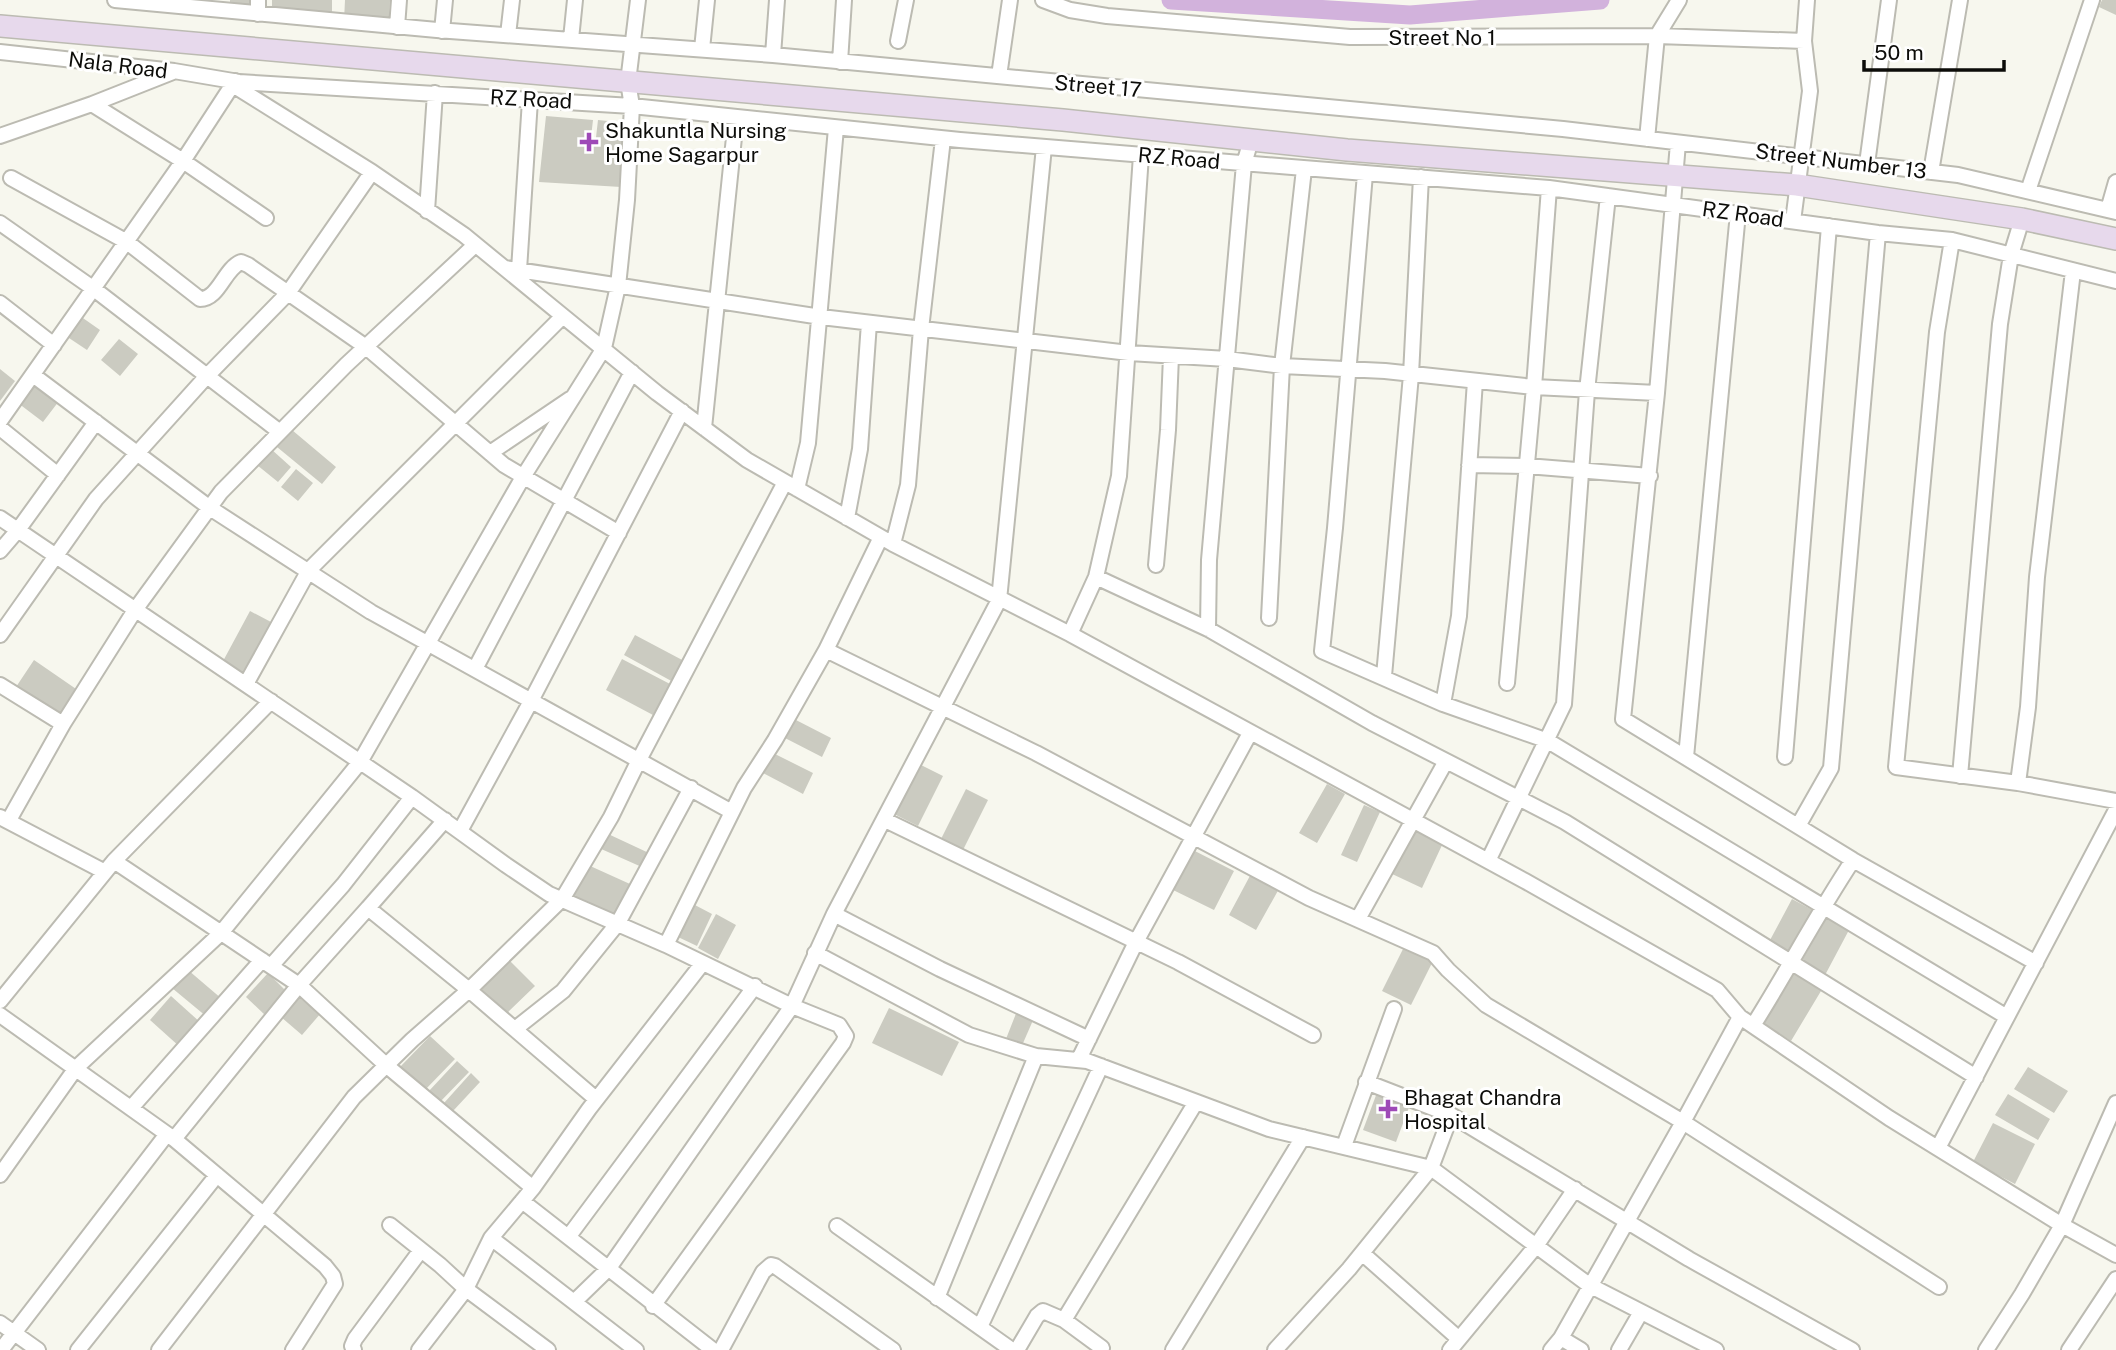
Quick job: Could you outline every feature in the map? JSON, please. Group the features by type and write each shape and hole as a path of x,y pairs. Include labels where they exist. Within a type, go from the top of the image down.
{"street":[{"name":"Street 17","path":"115,0 258,7 397,27 773,55 1563,129"},
{"path":"397,27 399,0"},
{"path":"442,30 445,0"},
{"path":"508,35 512,0"},
{"path":"571,39 575,0"},
{"path":"0,1175 76,1068 221,933 360,762 523,477 604,348 618,286 627,200 632,106 628,82 638,0"},
{"path":"702,49 707,0"},
{"path":"773,55 777,0"},
{"path":"840,62 844,0"},
{"path":"898,41 906,0"},
{"path":"999,76 1010,0"},
{"name":"Street No 1","path":"1043,0 1070,10 1107,16 1350,37 1657,36 1804,41"},
{"path":"1647,139 1657,36 1679,0"},
{"path":"1793,221 1810,91 1804,41 1807,0"},
{"path":"1867,164 1888,0"},
{"path":"1931,172 1960,0"},
{"path":"2028,191 2092,0"},
{"path":"0,26 1063,120 1347,150 1797,185 2022,219 2116,239"},
{"name":"Nala Road","path":"0,52 174,71 234,83"},
{"path":"0,136 92,104 174,71"},
{"path":"0,421 127,242 234,83 372,172 475,245 632,372 747,460 887,541 1070,634 1488,861 1717,990 1740,1017 1889,1118 2062,1225 2116,1255"},
{"name":"RZ Road","path":"234,83 632,106 943,139 1549,188 1878,233 1952,240 2116,281"},
{"path":"428,211 435,93"},
{"path":"519,270 530,100"},
{"path":"92,104 183,161 266,218"},
{"path":"704,428 736,118"},
{"path":"159,1350 354,1097 563,898 611,817 639,760 791,485 808,443 836,128"},
{"name":"Street Number 13","path":"1563,129 1958,175 2112,211"},
{"path":"666,945 732,812 887,541 908,485 921,329 943,139"},
{"path":"1208,629 1209,561 1244,164 1251,140"},
{"path":"1678,143 1650,476 1623,719 1853,860 2036,963"},
{"path":"574,1303 609,1268 792,1006 834,914 999,600 1044,147"},
{"path":"1070,634 1096,577 1119,477 1141,155"},
{"path":"1269,618 1282,366 1304,169"},
{"path":"0,635 96,499 136,452 288,293 372,172"},
{"path":"1364,174 1335,528 1322,651 1443,704 1548,741 2007,1017"},
{"path":"1384,676 1411,374 1421,177"},
{"path":"11,178 127,242 200,299 211,296 235,265 241,262 248,265 366,347 504,465 619,533"},
{"path":"2112,211 2116,181"},
{"path":"1507,683 1549,188"},
{"path":"1488,861 1564,704 1587,391 1608,196"},
{"path":"1686,757 1738,213"},
{"path":"1959,776 2000,324 2011,256 2022,219"},
{"path":"0,223 94,289 280,432"},
{"path":"1785,757 1829,226"},
{"path":"1798,826 1831,768 1878,233"},
{"path":"1952,240 1937,332 1896,767 2018,783 2116,801"},
{"path":"475,245 366,347 221,492 135,610 4,818 110,867 221,933 299,985 387,1066 533,1188"},
{"path":"503,268 821,317 1129,353 1411,374 1534,387 1657,393"},
{"path":"2018,783 2028,707 2038,563 2073,271"},
{"path":"0,303 54,345"},
{"path":"246,684 309,570 563,316"},
{"path":"847,518 860,449 869,323"},
{"path":"1156,565 1168,430 1171,356"},
{"path":"475,669 632,372"},
{"path":"33,374 210,508 371,612 732,812"},
{"path":"1443,704 1459,616 1475,381"},
{"path":"489,453 574,396"},
{"path":"460,831 682,411"},
{"path":"0,551 96,422"},
{"path":"0,428 58,475"},
{"path":"1469,465 1581,469 1650,476"},
{"path":"0,518 412,797 550,894 839,1026 846,1036 843,1042 653,1306"},
{"path":"1096,577 1208,629 1372,723 1565,822 1976,1077"},
{"path":"826,650 1036,753 1309,898 1433,953 1486,1005 1683,1122 1939,1287"},
{"path":"0,685 63,724"},
{"path":"0,1002 110,867 271,701"},
{"path":"1079,1059 1136,942 1250,733"},
{"path":"1357,919 1446,761"},
{"path":"515,1030 564,991 618,923 691,788"},
{"path":"131,1108 342,886 412,797"},
{"path":"1938,1148 2116,810"},
{"path":"1,1350 170,1136 445,820"},
{"path":"885,820 1136,942 1313,1035"},
{"path":"2101,839 2116,843"},
{"path":"1754,1024 1792,963 1822,906 1853,860"},
{"path":"368,908 596,1099"},
{"path":"834,914 940,969 1090,1039"},
{"path":"815,953 969,1035 1036,1056 1079,1059 1269,1129 1431,1168 1589,1285 1716,1350"},
{"path":"419,1350 466,1289 491,1238 533,1188 596,1099 702,964"},
{"path":"569,1236 755,986"},
{"path":"1344,1146 1394,1009"},
{"path":"0,1014 170,1136 325,1266 333,1276 335,1284 293,1350"},
{"path":"1551,1350 1561,1338 1740,1017"},
{"path":"937,1297 1036,1056"},
{"path":"980,1327 1101,1066"},
{"path":"1366,1082 1451,1115 1689,1259 1852,1350"},
{"path":"1064,1320 1196,1102"},
{"path":"1986,1350 2062,1225 2116,1102"},
{"path":"1275,1350 1362,1253 1431,1168 1451,1115"},
{"path":"1173,1350 1303,1137"},
{"path":"78,1350 217,1175"},
{"path":"1362,1253 1454,1345 1536,1246 1574,1189"},
{"path":"522,1201 609,1268 653,1306 713,1350"},
{"path":"390,1226 466,1289 548,1350"},
{"path":"837,1226 1015,1350 1040,1313 1048,1312 1064,1320 1103,1349"},
{"path":"491,1238 636,1350"},
{"path":"354,1350 352,1346 355,1339 421,1250"},
{"path":"721,1350 763,1272 771,1265 893,1350"},
{"path":"2069,1350 2116,1279"},
{"path":"1619,1350 1641,1312"},
{"path":"0,1323 38,1350"},
{"path":"1561,1338 1581,1350"}],"building":[{"path":"230,0 250,0 250,6 230,4"},
{"path":"272,0 332,0 332,13 272,8"},
{"path":"345,0 390,0 389,23 344,21"},
{"path":"2102,0 2116,0 2116,15 2099,7"},
{"path":"546,116 593,120 590,146 595,146 598,120 628,123 621,187 539,182"},
{"path":"80,316 100,330 87,350 66,336"},
{"path":"119,339 138,354 120,376 101,360"},
{"path":"0,369 15,381 0,401"},
{"path":"35,382 59,401 43,422 18,403"},
{"path":"292,430 336,467 322,484 277,447"},
{"path":"271,449 291,467 278,482 257,465"},
{"path":"296,469 313,483 298,501 281,487"},
{"path":"250,611 271,622 243,674 222,663"},
{"path":"635,635 686,662 675,683 624,655"},
{"path":"622,659 670,684 653,715 606,690"},
{"path":"34,660 79,691 61,717 16,687"},
{"path":"794,719 831,738 822,757 785,738"},
{"path":"773,753 813,773 803,794 763,773"},
{"path":"917,763 943,776 918,826 892,813"},
{"path":"1327,784 1345,794 1317,843 1299,833"},
{"path":"966,789 988,800 963,850 941,839"},
{"path":"1364,805 1380,812 1357,862 1341,855"},
{"path":"1411,828 1443,843 1422,888 1390,873"},
{"path":"606,833 651,854 644,868 599,848"},
{"path":"1189,848 1234,871 1214,910 1169,888"},
{"path":"588,865 630,884 615,917 573,897"},
{"path":"1252,872 1280,887 1256,930 1229,915"},
{"path":"1792,899 1816,912 1793,955 1769,942"},
{"path":"693,904 712,914 697,946 678,937"},
{"path":"716,914 736,925 718,959 698,948"},
{"path":"1826,918 1849,930 1824,977 1800,964"},
{"path":"1404,947 1433,961 1411,1005 1382,991"},
{"path":"510,961 535,986 505,1015 480,990"},
{"path":"1796,969 1824,986 1791,1041 1763,1024"},
{"path":"188,970 222,999 207,1017 172,988"},
{"path":"268,973 288,993 266,1016 246,997"},
{"path":"300,995 321,1013 302,1035 281,1017"},
{"path":"171,996 201,1023 180,1047 150,1020"},
{"path":"889,1008 959,1042 942,1076 872,1043"},
{"path":"1017,1011 1034,1018 1020,1050 1004,1044"},
{"path":"430,1036 455,1059 424,1091 400,1067"},
{"path":"457,1061 469,1072 439,1103 428,1092"},
{"path":"2028,1067 2068,1091 2054,1113 2014,1089"},
{"path":"471,1073 480,1082 453,1111 444,1103"},
{"path":"1378,1090 1411,1102 1396,1142 1363,1130"},
{"path":"2008,1094 2050,1119 2038,1140 1995,1115"},
{"path":"1993,1123 2035,1144 2015,1184 1973,1162"}],"waterway":[{"path":"1171,0 1410,15 1600,0"}],"place":[{"name":"Shakuntla Nursing Home Sagarpur","path":"589,142"},
{"name":"Bhagat Chandra Hospital","path":"1388,1109"}]}
